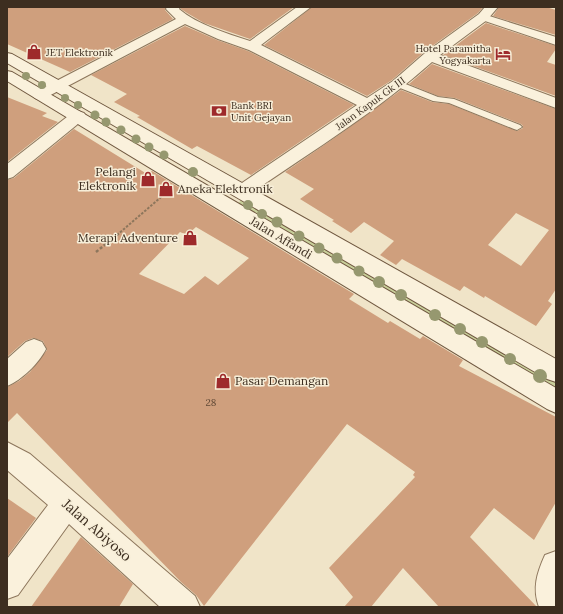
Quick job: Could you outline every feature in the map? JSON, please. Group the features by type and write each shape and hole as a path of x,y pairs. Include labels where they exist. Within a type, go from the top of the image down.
{"street":[{"path":"174,7 172,9 175,13 186,19 220,35 254,47 369,105"},
{"path":"254,47 256,42 305,7"},
{"path":"487,12 556,41"},
{"name":"Jalan Kapuk Gk III","path":"224,204 398,84 430,56 487,12"},
{"path":"40,94 186,19"},
{"path":"430,56 556,103"},
{"name":"Jalan Affandi","path":"7,57 556,371"},
{"name":"Jalan Affandi","path":"7,74 556,401"},
{"path":"7,173 78,116"},
{"path":"7,375 34,348"},
{"name":"Jalan Abiyoso","path":"7,455 67,503 184,607"},
{"path":"7,584 67,503"},
{"path":"555,607 551,594 550,582 556,566"}],"lane":[{"path":"398,84 436,99 452,101 517,127"}],"path":[{"path":"96,252 183,179"}],"green space":[{"path":"243,199 556,381 556,390 238,203"}],"building":[{"path":"7,7 165,7 165,10 173,19 70,72 7,44"},
{"path":"181,7 294,7 250,39 204,23 181,9"},
{"path":"312,7 483,7 478,13 424,52 392,80 367,96 264,45"},
{"path":"499,7 546,7 556,10 556,35 493,16"},
{"path":"486,23 556,46 556,49 547,62 556,65 556,96 443,55"},
{"path":"185,26 217,40 248,51 354,105 251,175 197,146 192,149 137,117 140,116 114,102 127,94 91,75"},
{"path":"432,64 556,109 556,289 548,301 552,304 536,326 485,296 484,298 464,286 460,291 402,259 396,265 380,255 394,241 364,222 351,233 332,221 334,220 300,199 314,189 285,172 401,90 432,102 449,104 517,131 523,128 521,124 455,98 438,96 409,84","holes":["516,213 549,230 521,266 488,245"]},
{"path":"7,97 47,113 42,116 58,122 7,162"},
{"path":"74,129 147,174 152,171 354,294 349,299 388,323 390,321 420,339 423,336 463,360 459,366 556,417 556,502 534,540 494,508 470,537 537,607 439,607 403,568 371,607 344,607 353,597 329,568 415,477 413,475 415,472 347,424 204,606 196,595 181,582 17,413 7,423 7,387 19,381 30,372 47,350 43,341 33,338 25,341 7,357 7,180 14,178","holes":["196,227 249,258 218,285 205,276 184,294 139,274 180,232 187,235"]},
{"path":"7,498 36,518 7,557"},
{"path":"81,537 133,584 119,607 31,607"}],"place":[{"name":"JET Elektronik","path":"34,52"},
{"name":"Hotel Paramitha Yogyakarta","path":"503,54"},
{"name":"Bank BRI Unit Gejayan","path":"219,111"},
{"name":"Pelangi Elektronik","path":"148,179"},
{"name":"Aneka Elektronik","path":"166,189"},
{"name":"Merapi Adventure","path":"190,238"},
{"name":"Pasar Demangan","path":"223,381"}]}
